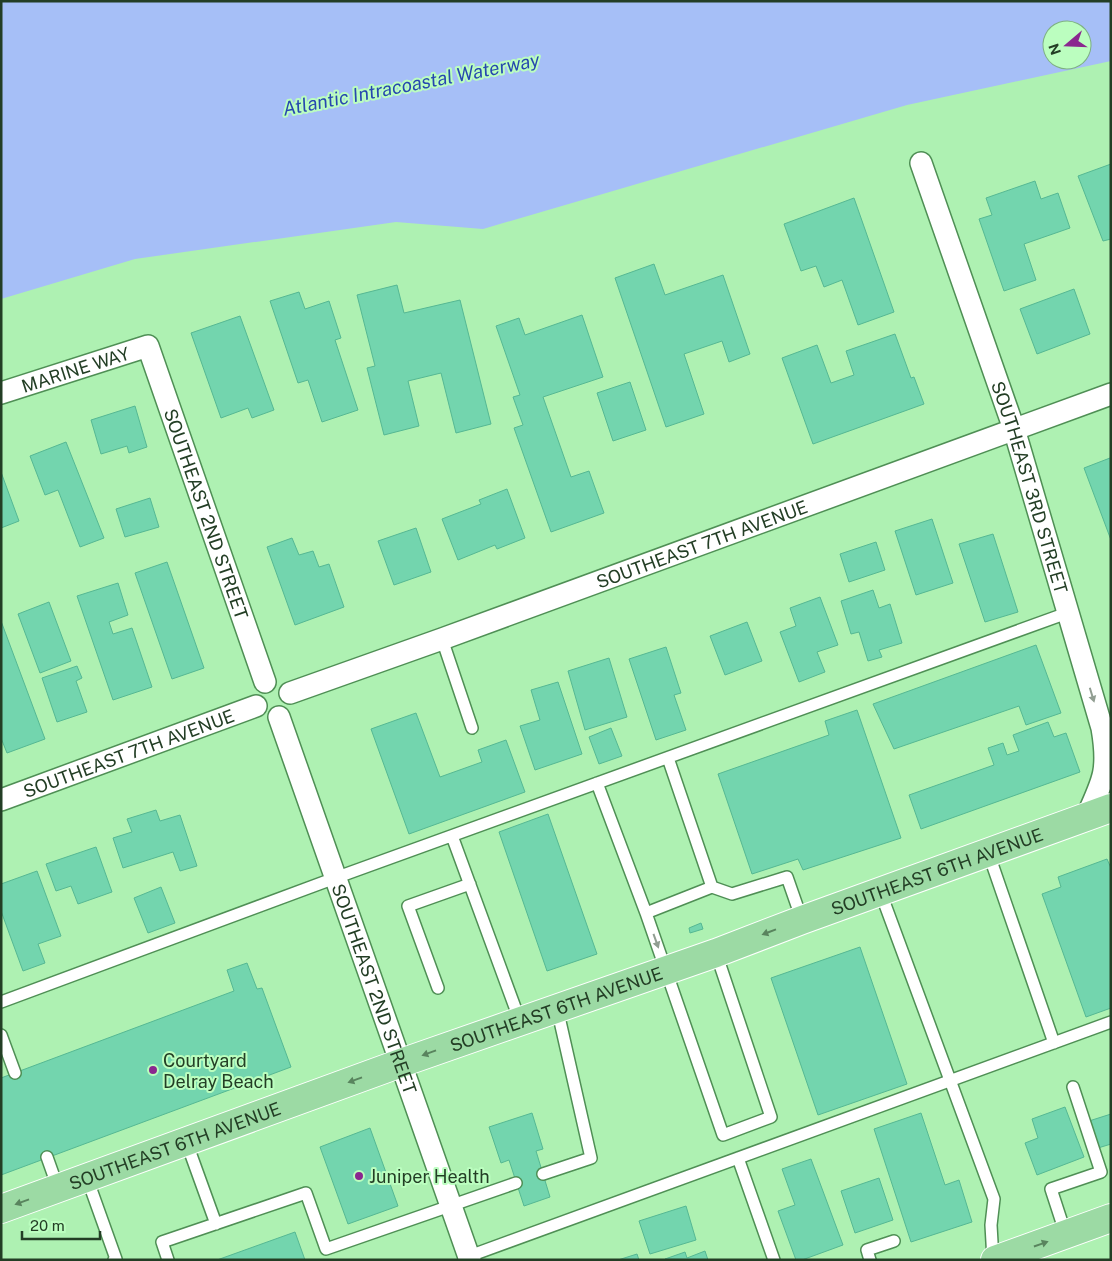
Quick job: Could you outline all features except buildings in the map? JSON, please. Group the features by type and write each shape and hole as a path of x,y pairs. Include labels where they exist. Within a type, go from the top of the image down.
{"main road":[{"name":"SOUTHEAST 6TH AVENUE","path":"1,1209 401,1063 716,953 880,891 1099,812"},
{"path":"994,1260 1111,1218"}],"street":[{"name":"SOUTHEAST 3RD STREET","path":"922,163 1014,429 1102,728 1106,748 1106,765 1099,812"},
{"name":"MARINE WAY","path":"1,394 148,346"},
{"name":"SOUTHEAST 2ND STREET","path":"148,346 265,682"},
{"name":"SOUTHEAST 7TH AVENUE","path":"290,693 1111,394"},
{"path":"277,681 287,687 290,693 291,704 280,717 274,718 262,715 256,706 255,694 260,685 265,682 277,681"},
{"name":"SOUTHEAST 7TH AVENUE","path":"1,800 256,706"},
{"name":"SOUTHEAST 2ND STREET","path":"280,717 451,1205 467,1259"}],"lane":[{"path":"1,1002 336,878 1068,613"},
{"path":"442,639 472,728"},
{"path":"668,758 712,888"},
{"path":"597,783 667,969 723,1136 771,1117 716,953"},
{"path":"452,836 520,1021"},
{"path":"988,852 1054,1043"},
{"path":"646,913 712,888 732,894 787,877 802,920"},
{"path":"438,988 408,906 470,884"},
{"path":"880,891 994,1200 991,1225 994,1260"},
{"path":"543,1174 591,1158 557,1008"},
{"path":"467,1259 1111,1022"},
{"path":"1,1035 15,1072"},
{"path":"1066,1235 1051,1189 1101,1172 1074,1087"},
{"path":"186,1141 216,1224"},
{"path":"47,1157 58,1188"},
{"path":"738,1158 774,1260"},
{"path":"88,1178 116,1259 114,1260"},
{"path":"168,1260 162,1242 306,1193 326,1249 516,1183"},
{"path":"870,1260 867,1250 894,1241"}],"water":[{"name":"Atlantic Intracoastal Waterway","path":"1,1 1111,1 1111,61 1092,65 1092,20 1042,20 1042,70 1069,70 907,105 483,229 396,222 135,259 1,299"}],"place":[{"name":"Courtyard Delray Beach","path":"153,1070"},
{"name":"Juniper Health","path":"359,1176"}]}
